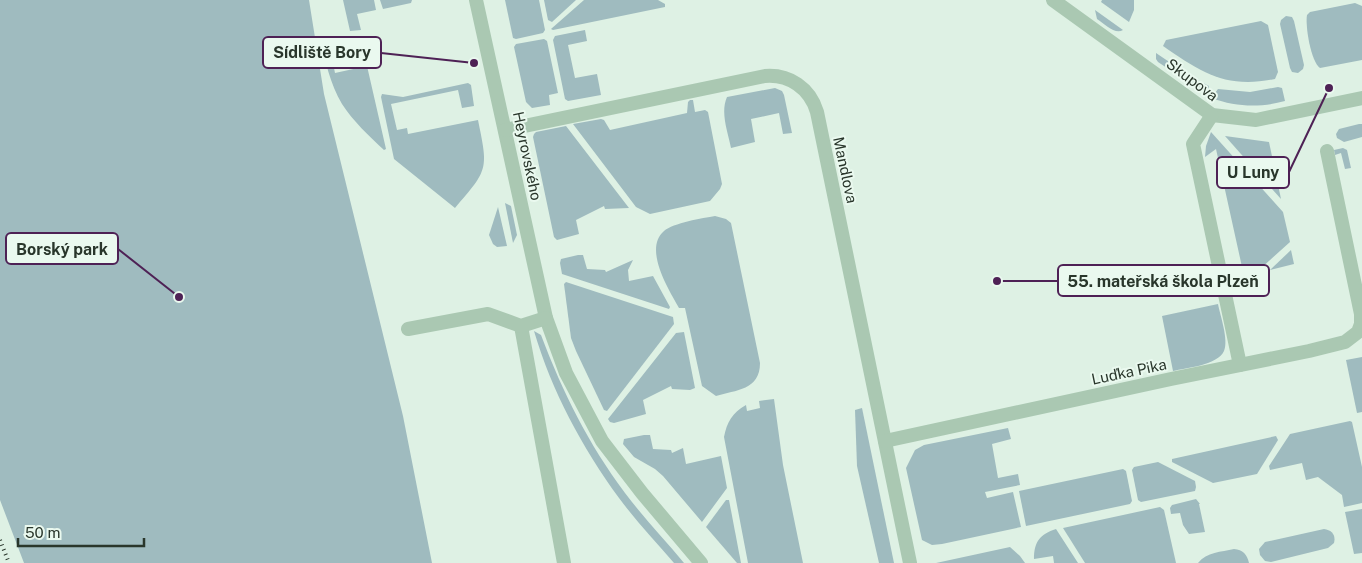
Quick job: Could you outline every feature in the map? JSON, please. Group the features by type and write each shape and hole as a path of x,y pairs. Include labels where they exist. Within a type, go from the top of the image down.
{"street":[{"name":"Heyrovského","path":"476,0 546,318 566,374 602,441 642,494 701,563"},
{"name":"Skupova","path":"1053,0 1212,115 1256,120 1362,98"},
{"name":"Mandlova","path":"505,130 765,76 784,78 802,87 810,97 817,112 910,563"},
{"path":"1212,115 1193,144 1240,365"},
{"path":"1327,150 1361,314"},
{"path":"408,329 488,314 521,326 546,318"},
{"name":"Luďka Pika","path":"885,441 1345,342 1358,332 1361,324 1361,314"},
{"path":"521,326 564,563"}],"shaded area":[{"path":"0,0 309,0 324,94 403,416 432,563 24,563 0,500"},
{"path":"343,0 374,0 376,10 357,14 361,30 350,31"},
{"path":"380,0 412,0 411,3 383,9"},
{"path":"505,0 539,0 545,30 543,33 513,38"},
{"path":"544,0 576,0 552,22 548,20"},
{"path":"584,0 658,0 665,4 665,7 551,29"},
{"path":"1102,0 1134,0 1134,10 1129,22 1101,2"},
{"path":"1355,3 1362,6 1362,60 1320,68 1314,59 1309,43 1307,15 1310,12"},
{"path":"1095,10 1123,30 1113,30 1097,19"},
{"path":"1286,16 1292,17 1294,21 1304,65 1303,69 1298,73 1292,72 1290,68 1280,24 1281,20"},
{"path":"1261,21 1268,25 1278,72 1275,79 1258,82 1228,80 1203,71 1163,46 1166,40"},
{"path":"585,30 587,41 568,45 575,78 597,74 601,95 568,101 565,99 553,40 555,36"},
{"path":"325,36 328,38 335,73 367,66 386,149 384,150 367,134 342,104 328,72 320,37"},
{"path":"544,39 547,41 558,93 549,95 550,105 532,108 526,102 514,47 516,44"},
{"path":"1156,53 1190,76 1209,86 1209,91 1206,94 1158,62"},
{"path":"468,83 471,85 474,106 462,108 458,90 391,104 397,130 407,128 408,134 478,120 483,149 483,168 474,185 455,208 394,159 381,97 382,94 403,97"},
{"path":"775,88 782,91 784,95 792,133 783,134 779,113 751,119 755,142 731,148 724,116 727,97"},
{"path":"1282,88 1285,101 1266,105 1230,103 1211,98 1218,89 1250,92"},
{"path":"690,100 693,100 695,112 705,110 708,112 722,184 710,201 650,214 636,207 573,124 601,119 604,120 610,130 687,113"},
{"path":"1362,124 1362,137 1344,142 1337,138 1336,134 1339,129"},
{"path":"566,126 629,208 605,209 604,206 576,220 579,234 557,240 554,237 533,137 536,132"},
{"path":"1211,132 1283,212 1290,242 1258,273 1244,276 1216,149 1205,157 1206,146"},
{"path":"1225,136 1269,142 1281,199"},
{"path":"526,139 538,197 530,194 521,151 522,144"},
{"path":"1343,148 1347,150 1351,168 1345,169 1341,153 1335,155 1334,150"},
{"path":"505,203 511,206 517,235 513,243"},
{"path":"498,207 507,246 497,247 493,244 489,235"},
{"path":"715,216 726,219 731,223 760,363 756,379 751,384 739,390 716,396 702,386 685,308 679,308 664,280 657,259 656,248 658,239 668,228 688,221"},
{"path":"1291,250 1294,264 1270,270"},
{"path":"583,255 587,269 605,270 606,272 633,260 628,270 629,281 653,276 670,307 669,309 562,274 561,259"},
{"path":"566,282 673,317 674,324 607,411 604,410 571,338 564,284"},
{"path":"1218,304 1225,334 1225,346 1221,356 1209,363 1173,371 1162,316"},
{"path":"534,331 541,335 567,397 599,455 632,502 684,563 674,563 639,523 605,479 569,418 541,354"},
{"path":"684,332 695,388 690,390 672,389 671,386 643,400 646,414 614,423 610,422 608,419 676,333"},
{"path":"1362,357 1362,412 1357,413 1346,360"},
{"path":"774,399 783,465 803,563 748,563 724,437 731,418 737,411 746,405 747,411 760,408 759,401"},
{"path":"862,408 894,563 879,563 857,466 855,410"},
{"path":"1352,422 1362,467 1362,503 1344,507 1342,495 1318,477 1306,480 1302,463 1270,470 1269,466 1290,434"},
{"path":"1008,428 1011,439 992,444 998,478 1018,474 1020,485 985,492 987,498 1013,492 1021,527 942,544 932,545 922,540 906,468 915,450 924,445"},
{"path":"650,435 653,449 671,450 672,453 683,448 686,464 721,456 727,488 702,522 663,476 634,457 623,444 624,439"},
{"path":"1276,436 1278,440 1257,474 1213,483 1172,462 1172,459"},
{"path":"1158,462 1195,481 1195,491 1141,502 1138,500 1132,470 1134,467"},
{"path":"1123,469 1126,471 1132,501 1130,504 1026,526 1019,491"},
{"path":"1196,499 1200,504 1205,532 1189,534 1183,525 1180,513 1171,514 1170,508 1172,505"},
{"path":"726,500 729,500 741,563 737,563 706,527"},
{"path":"1160,507 1164,510 1176,563 1085,563 1063,528"},
{"path":"1362,509 1362,553 1354,554 1345,512"},
{"path":"1056,529 1078,563 1054,563 1053,556 1034,559 1035,548 1039,540 1046,533"},
{"path":"1324,529 1334,535 1334,543 1328,548 1271,562 1265,561 1260,555 1259,549 1265,542"},
{"path":"1010,547 1025,563 936,563"},
{"path":"1234,549 1244,553 1249,563 1198,563 1210,555"}],"railway":[{"path":"0,540 9,563"}],"place":[{"name":"Sídliště Bory","path":"474,63"},
{"name":"U Luny","path":"1329,88"},
{"name":"55. mateřská škola Plzeň","path":"997,281"},
{"name":"Borský park","path":"179,297"}]}
